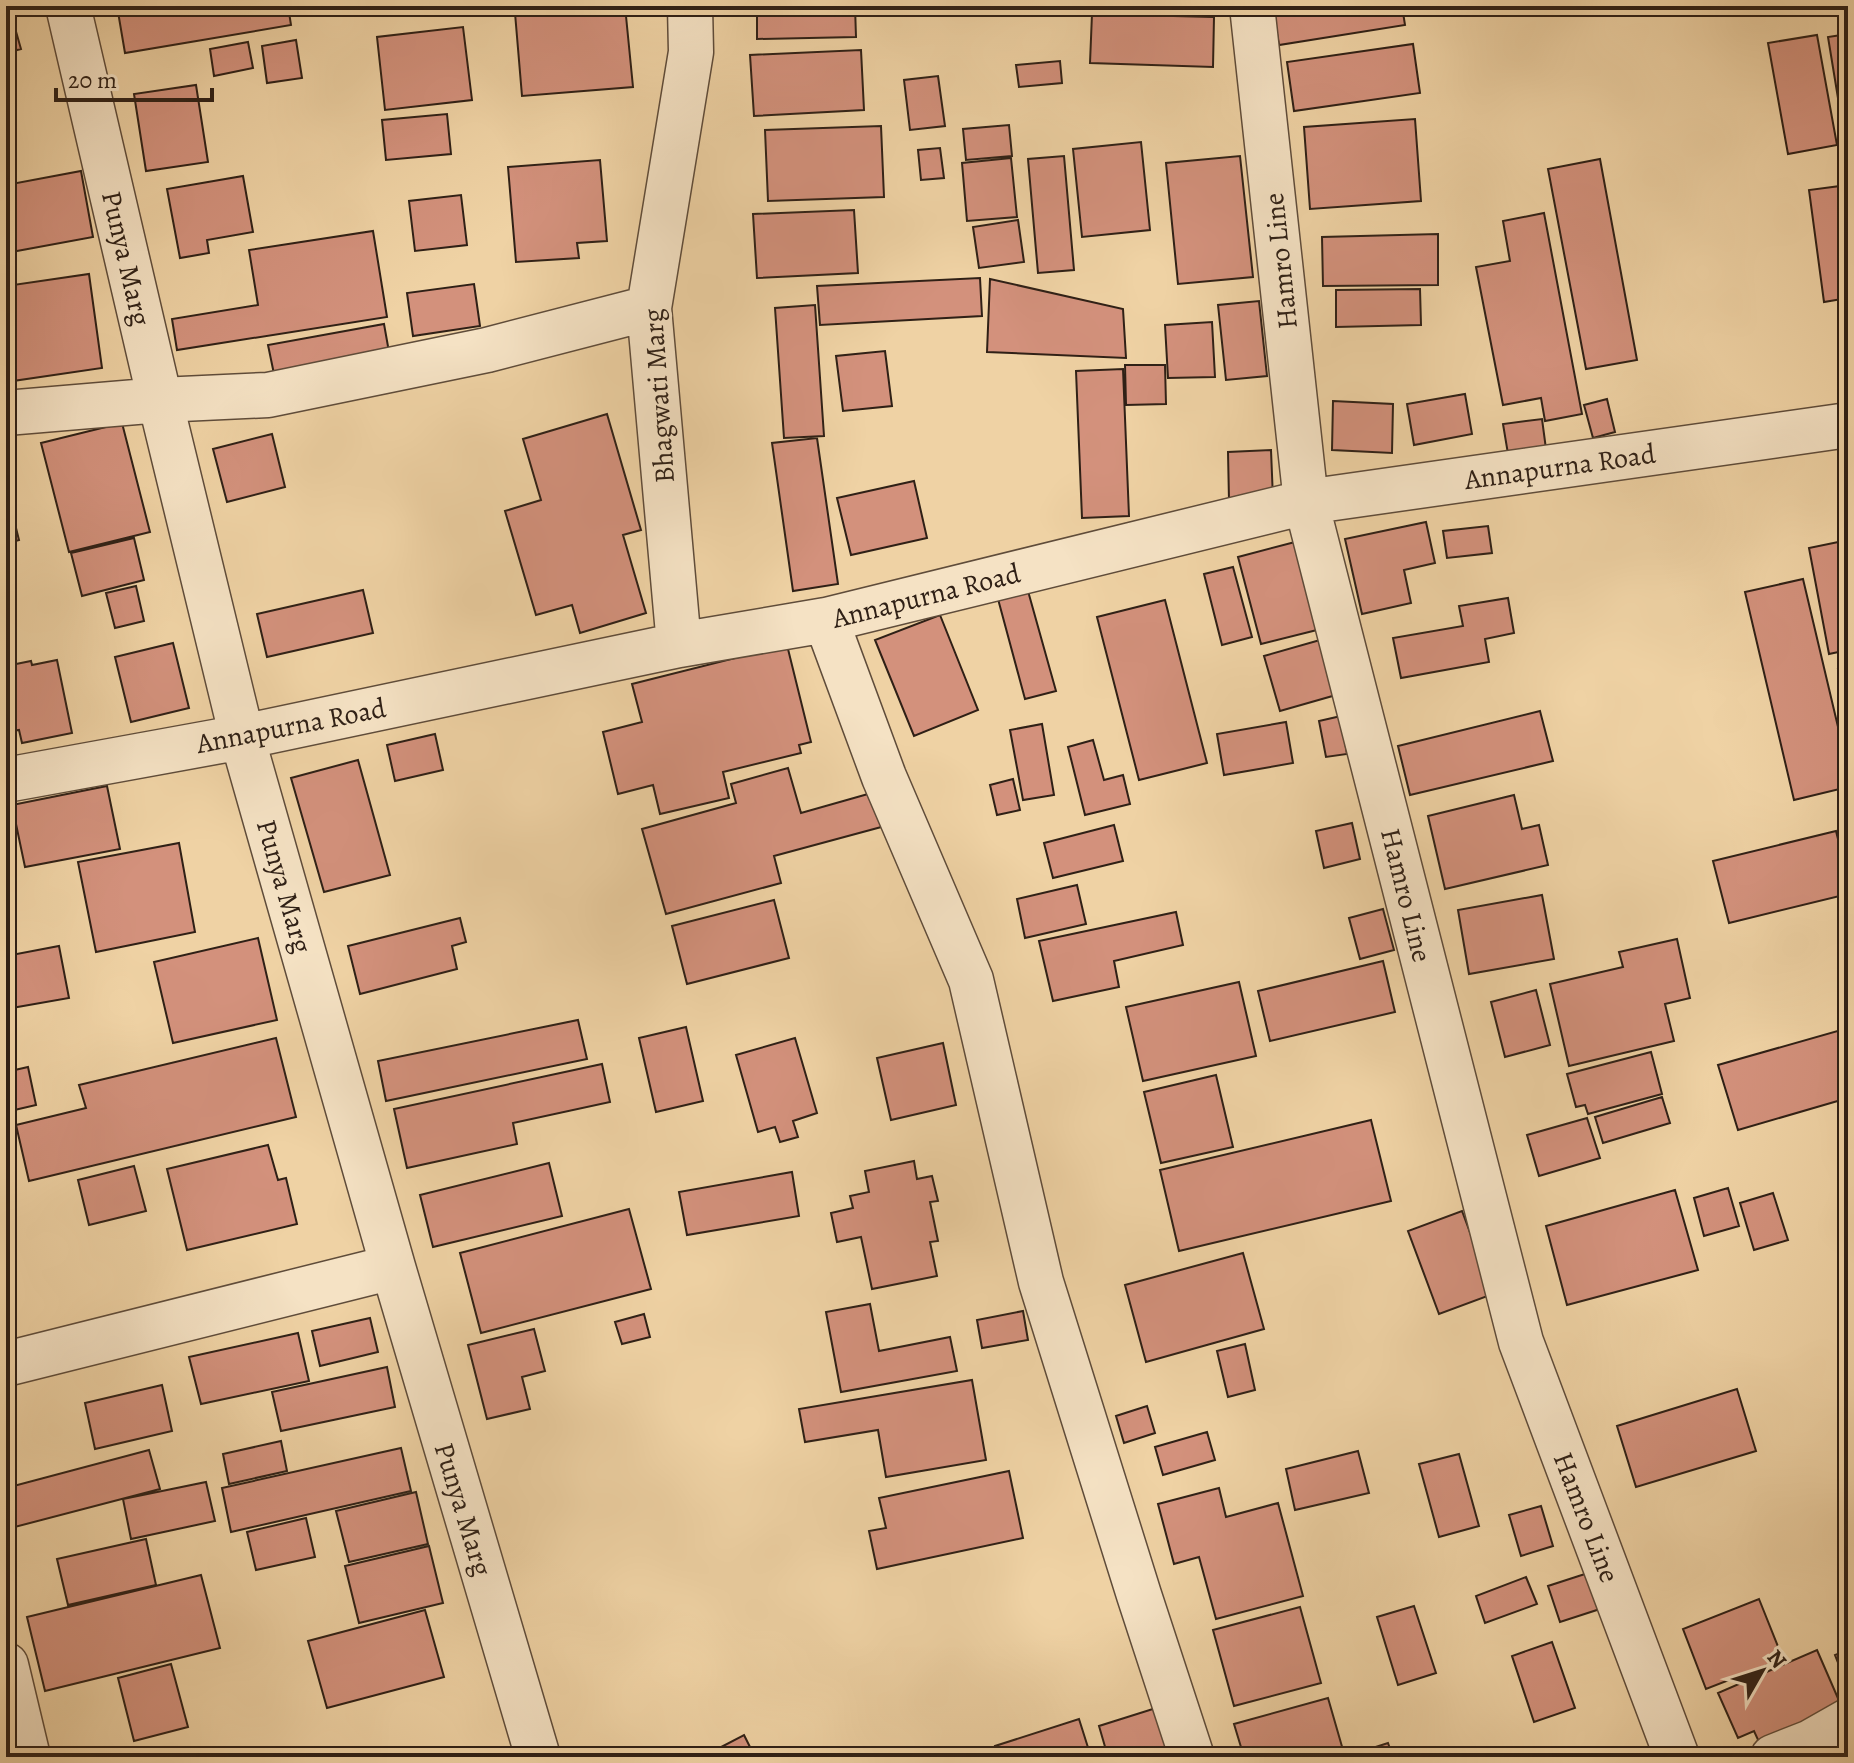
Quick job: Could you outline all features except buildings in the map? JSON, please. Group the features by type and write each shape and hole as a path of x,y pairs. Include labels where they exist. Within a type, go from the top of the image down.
{"street":[{"name":"Punya Marg","path":"68,6 242,737 393,1267 538,1757"},
{"name":"Bhagwati Marg","path":"679,645 649,308 691,52 690,6"},
{"name":"Hamro Line","path":"1252,6 1306,502 1521,1342 1677,1757"},
{"path":"6,413 160,400 268,395 487,350 649,308"},
{"name":"Annapurna Road","path":"6,780 242,737 679,645 826,620 1306,502 1848,425"},
{"path":"826,620 884,777 971,980 1041,1282 1192,1757"},
{"path":"6,1364 393,1267"},
{"path":"6,1665 28,1757"},
{"path":"1773,1757 1811,1742 1848,1721"}]}
